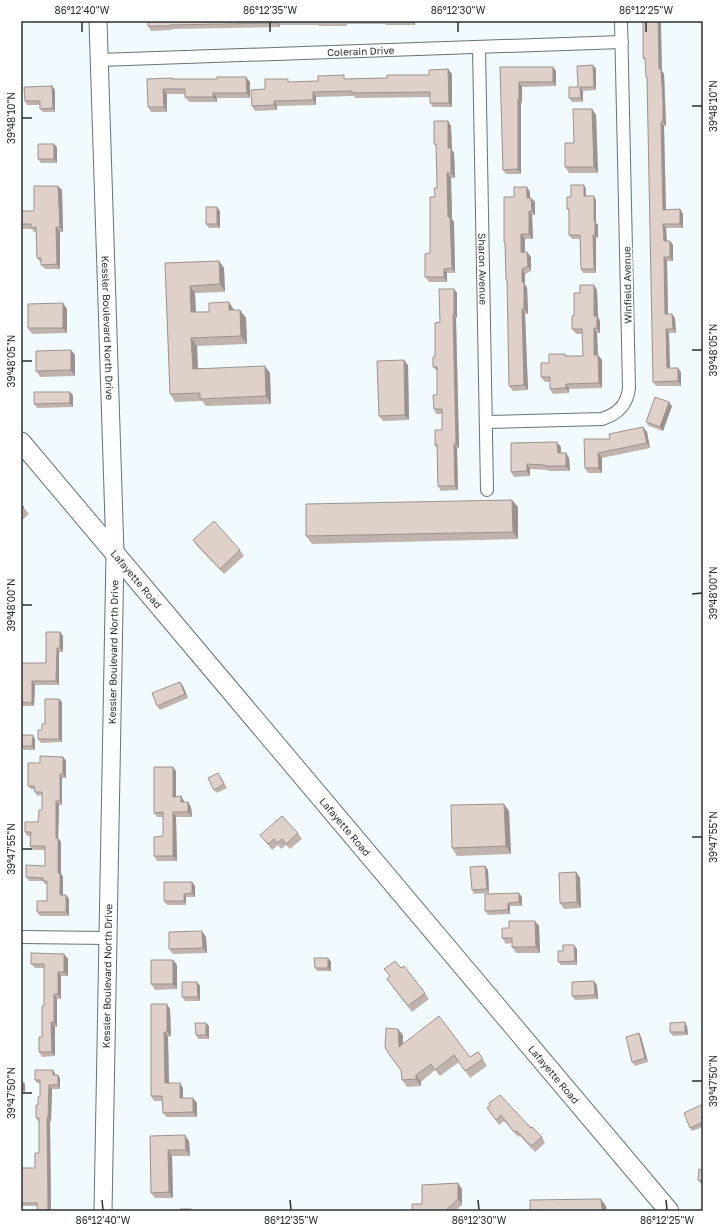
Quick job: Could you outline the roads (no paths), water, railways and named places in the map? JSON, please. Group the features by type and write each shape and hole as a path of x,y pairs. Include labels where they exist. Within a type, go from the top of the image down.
{"main road":[{"name":"Kessler Boulevard North Drive","path":"98,21 115,553 103,1211"},
{"name":"Lafayette Road","path":"21,442 668,1211"}],"street":[{"name":"Winfield Avenue","path":"486,422 602,419 616,413 623,406 628,397 621,21"},
{"name":"Colerain Drive","path":"100,60 622,42"},
{"name":"Sharon Avenue","path":"479,47 487,490"},
{"path":"21,937 108,938"}]}
